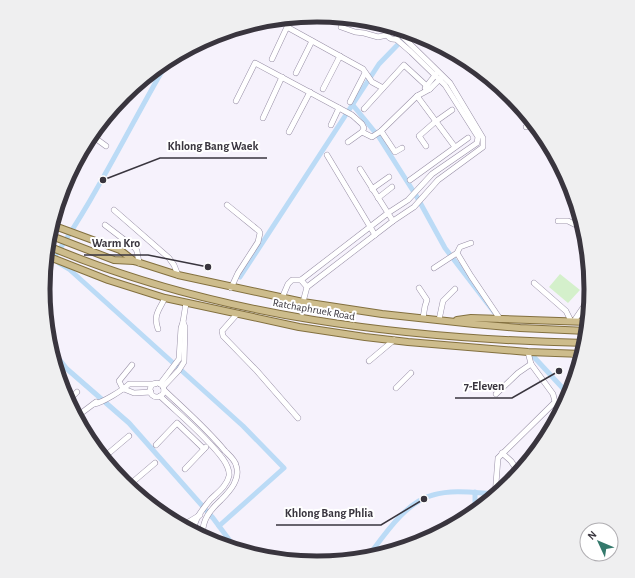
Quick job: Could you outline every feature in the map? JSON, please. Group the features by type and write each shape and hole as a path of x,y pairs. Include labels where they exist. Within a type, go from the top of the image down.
{"main road":[{"name":"Ratchaphruek Road","path":"58,228 120,250 136,262"},
{"name":"Ratchaphruek Road","path":"56,238 114,260 136,262 178,275 231,288 303,302 347,309 512,328 581,331"},
{"name":"Ratchaphruek Road","path":"54,249 81,260 154,284 230,303 317,321 388,331 450,337 579,343"},
{"name":"Ratchaphruek Road","path":"53,258 108,280 165,298 315,329 394,340 528,352 573,354"},
{"name":"Ratchaphruek Road","path":"452,321 472,318 582,322"},
{"path":"388,331 448,345"}],"street":[{"path":"272,59 287,27 363,69 372,82 383,88"},
{"path":"342,27 355,32 378,37 387,35"},
{"path":"396,39 397,34"},
{"path":"387,35 391,39 396,39 413,50"},
{"path":"282,298 288,284 292,280 301,280 388,213 408,200 432,174 477,143 478,137 441,78 413,50 402,36"},
{"path":"296,73 312,41"},
{"path":"322,89 340,56"},
{"path":"236,101 255,63 352,115 362,124 364,128 362,132 348,142"},
{"path":"364,109 404,65 430,89"},
{"path":"423,92 426,85 437,73"},
{"path":"350,102 366,75"},
{"path":"263,118 282,77"},
{"path":"362,132 372,137 381,131 417,96 430,89 441,78"},
{"path":"303,302 307,287 393,221 414,207 438,180 483,147 483,138 450,83 441,78"},
{"path":"289,132 310,92"},
{"path":"417,96 455,147"},
{"path":"331,125 341,109"},
{"path":"426,146 419,136 452,110"},
{"path":"381,131 395,152 402,148"},
{"path":"410,180 468,138"},
{"path":"96,139 106,146"},
{"path":"327,155 376,234"},
{"path":"360,169 393,221"},
{"path":"372,189 389,177"},
{"path":"378,198 392,187"},
{"path":"227,205 259,231 260,234 258,242 238,273 231,288"},
{"path":"114,210 169,258 178,275"},
{"path":"558,221 568,221 576,225"},
{"path":"105,225 135,248 136,262"},
{"path":"434,268 457,253 460,247 471,243"},
{"path":"457,253 500,319"},
{"path":"301,280 307,287"},
{"path":"534,283 566,311 572,321 584,305"},
{"path":"419,288 427,300 423,318"},
{"path":"439,320 443,301 455,289"},
{"path":"158,329 155,317 165,298"},
{"path":"151,392 152,386 160,386 181,360 180,328 183,322 186,303"},
{"path":"237,314 222,331 223,336 257,371 298,418"},
{"path":"369,361 394,340"},
{"path":"494,490 498,458 555,402 553,394 531,364 528,352"},
{"path":"496,394 518,373 531,364"},
{"path":"132,365 119,381 123,389 134,393 151,392 156,396 160,396 224,460 228,469 229,476 225,484 200,513 195,526"},
{"path":"396,388 411,373"},
{"path":"81,412 94,404 98,404 129,384 160,386 215,438 236,464 236,480 230,490 215,504 207,516 202,530"},
{"path":"160,386 163,393 160,396"},
{"path":"73,396 77,392"},
{"path":"156,445 177,423 204,448"},
{"path":"108,454 129,436"},
{"path":"185,469 215,438"},
{"path":"502,453 511,461 515,468"},
{"path":"133,482 155,463"},
{"path":"200,513 207,516"},
{"path":"188,522 200,513"}],"green space":[{"path":"560,274 580,290 568,303 549,287"}],"waterway":[{"path":"240,277 379,64 405,37"},
{"path":"52,259 95,193 161,73"},
{"path":"352,104 377,134 417,197 445,248 494,312"},
{"path":"59,263 69,269 243,426 284,468 219,526"},
{"path":"533,356 564,390"},
{"path":"61,362 67,369 129,423 213,518 230,541"},
{"path":"373,550 404,512 423,499 433,495 449,492 490,493"},
{"path":"475,492 475,505"}],"place":[{"name":"Khlong Bang Waek","path":"103,180"},
{"name":"Warm Kro","path":"208,267"},
{"name":"7-Eleven","path":"559,371"},
{"name":"Khlong Bang Phlia","path":"424,499"}]}
